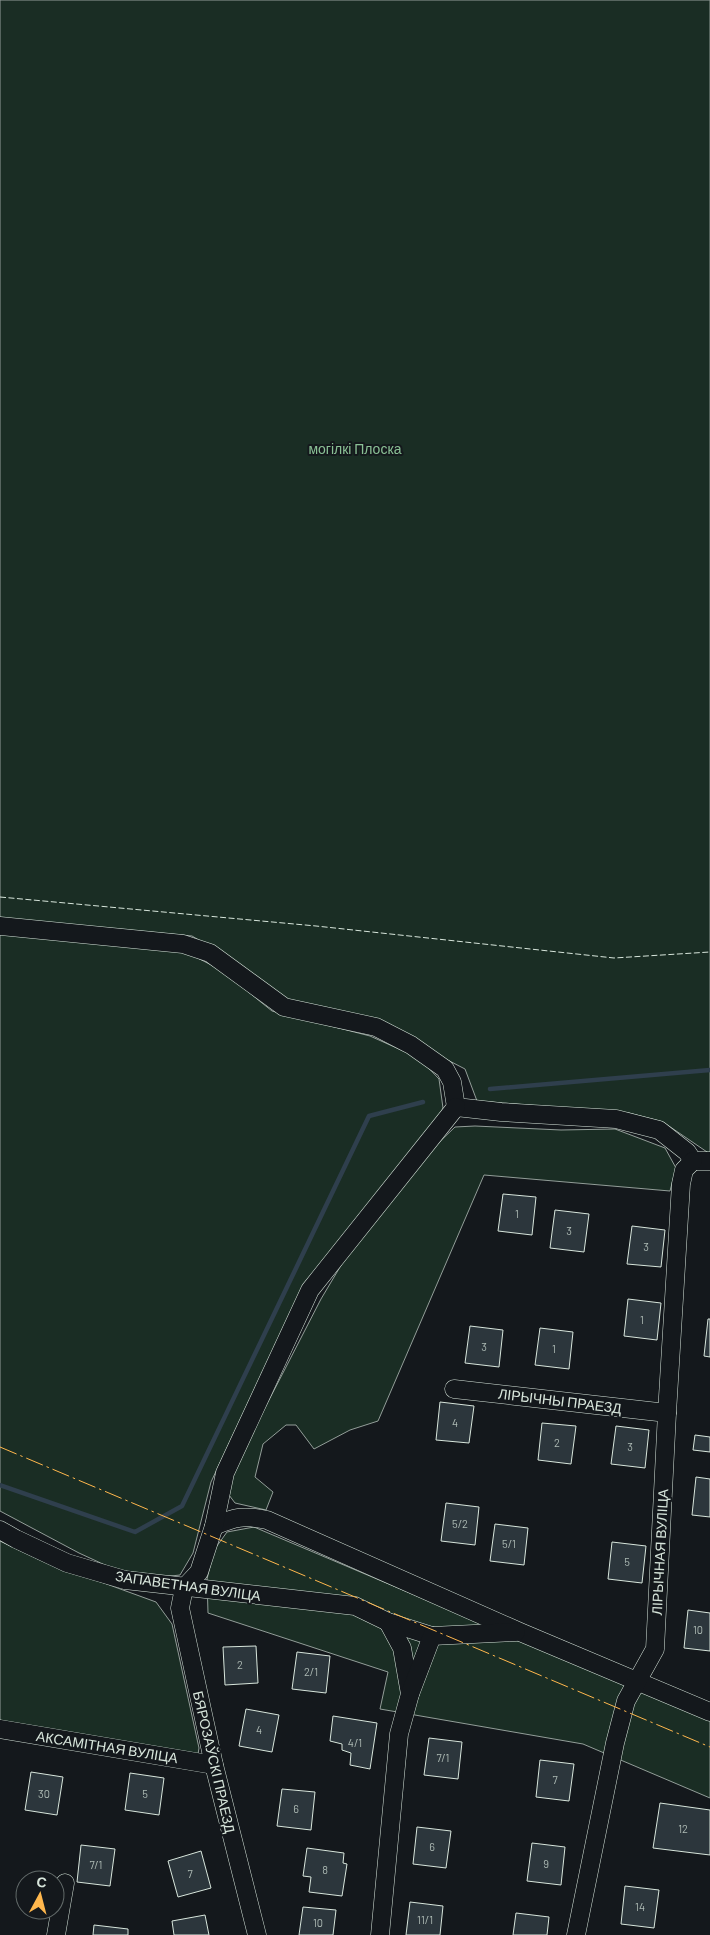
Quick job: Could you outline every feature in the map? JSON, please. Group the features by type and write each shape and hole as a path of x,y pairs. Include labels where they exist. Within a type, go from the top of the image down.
{"street":[{"path":"0,926 184,944 210,953 284,1008 376,1027 411,1045 445,1069 452,1082 456,1107 310,1290 225,1473 214,1526 199,1572 184,1588"},
{"path":"456,1107 500,1112 616,1119 659,1130 701,1161"},
{"name":"ЛІРЫЧНАЯ ВУЛІЦА","path":"576,1935 615,1743 626,1700 655,1649 681,1184 684,1170 701,1161"},
{"name":"ЛІРЫЧНЫ ПРАЕЗД","path":"454,1389 667,1414"},
{"path":"214,1526 233,1518 250,1516 267,1520 520,1632 710,1712"},
{"name":"ЗАПАВЕТНАЯ ВУЛІЦА","path":"0,1530 67,1563 125,1580 354,1606 388,1622 432,1636"},
{"name":"БЯРОЗАЎСКІ ПРАЕЗД","path":"184,1588 180,1608 214,1765 257,1935"},
{"path":"388,1622 402,1648 410,1694"},
{"path":"380,1935 399,1734 410,1694 432,1636 520,1632"},
{"name":"АКСАМІТНАЯ ВУЛІЦА","path":"0,1729 214,1765"},
{"path":"56,1935 59,1920"}],"green space":[{"name":"могілкі Плоска","path":"0,0 710,0 710,1154 663,1122 629,1113 477,1101 465,1069 436,1054 282,998 233,960 192,936 0,918"},
{"path":"0,933 182,950 221,970 272,1011 370,1036 419,1058 439,1079 443,1108 440,1115 299,1294 211,1482 193,1553 180,1575 162,1577 118,1571 79,1553 0,1511"},
{"path":"475,1126 561,1130 615,1129 665,1148 676,1168 670,1191 484,1175 378,1421 350,1430 314,1449 296,1425 286,1425 263,1444 255,1477 273,1492 266,1510 235,1503 226,1491 233,1470 321,1299 343,1262 430,1151 455,1127"},
{"path":"254,1527 710,1720 710,1798 583,1744 380,1709 388,1672 208,1613 207,1579 214,1550 227,1532"},
{"path":"0,1541 38,1559 156,1602 172,1624 199,1748 198,1754 0,1721"}],"building":[{"path":"503,1194 536,1197 532,1235 498,1231"},
{"path":"555,1210 589,1214 584,1252 550,1248"},
{"path":"632,1226 665,1230 661,1267 627,1264"},
{"path":"628,1299 661,1303 657,1340 624,1336"},
{"path":"708,1319 710,1319 710,1357 704,1356"},
{"path":"470,1326 503,1330 499,1367 465,1363"},
{"path":"540,1328 573,1332 569,1369 535,1365"},
{"path":"440,1402 474,1406 469,1443 436,1440"},
{"path":"542,1423 576,1426 571,1464 538,1460"},
{"path":"616,1426 649,1430 645,1468 611,1464"},
{"path":"695,1435 710,1437 710,1452 693,1450"},
{"path":"696,1477 710,1479 710,1517 692,1515"},
{"path":"446,1503 479,1507 475,1545 441,1541"},
{"path":"495,1524 528,1528 524,1565 490,1561"},
{"path":"612,1542 646,1546 642,1583 608,1579"},
{"path":"688,1610 710,1613 710,1651 684,1648"},
{"path":"256,1646 258,1683 225,1685 223,1647"},
{"path":"297,1652 330,1656 326,1693 292,1689"},
{"path":"246,1709 279,1715 272,1752 239,1746"},
{"path":"333,1716 377,1723 370,1769 350,1765 351,1753 342,1750 342,1744 330,1741"},
{"path":"429,1738 462,1742 458,1779 424,1775"},
{"path":"540,1760 574,1764 569,1801 536,1797"},
{"path":"31,1772 63,1777 57,1815 25,1810"},
{"path":"130,1773 164,1778 159,1815 125,1810"},
{"path":"282,1789 315,1792 311,1830 277,1826"},
{"path":"660,1803 710,1810 710,1855 653,1848"},
{"path":"417,1827 451,1831 446,1868 413,1864"},
{"path":"532,1843 565,1847 561,1885 527,1881"},
{"path":"81,1845 115,1849 110,1886 77,1882"},
{"path":"307,1848 344,1853 343,1863 347,1864 342,1896 309,1892 311,1877 303,1876"},
{"path":"201,1851 211,1888 178,1897 168,1861"},
{"path":"625,1886 659,1890 654,1928 621,1924"},
{"path":"410,1902 443,1906 440,1935 406,1935"},
{"path":"303,1907 336,1910 333,1935 299,1935"},
{"path":"516,1913 549,1917 547,1935 513,1935"},
{"path":"205,1915 209,1935 174,1935 172,1921"},
{"path":"94,1925 128,1929 128,1935 93,1935"}],"waterway":[{"path":"490,1089 710,1070"},
{"path":"0,1485 135,1532 182,1506 369,1116 423,1102"}],"fence":[{"path":"0,897 316,926 614,958 710,952"}],"power":[{"path":"0,1447 710,1747"}]}
